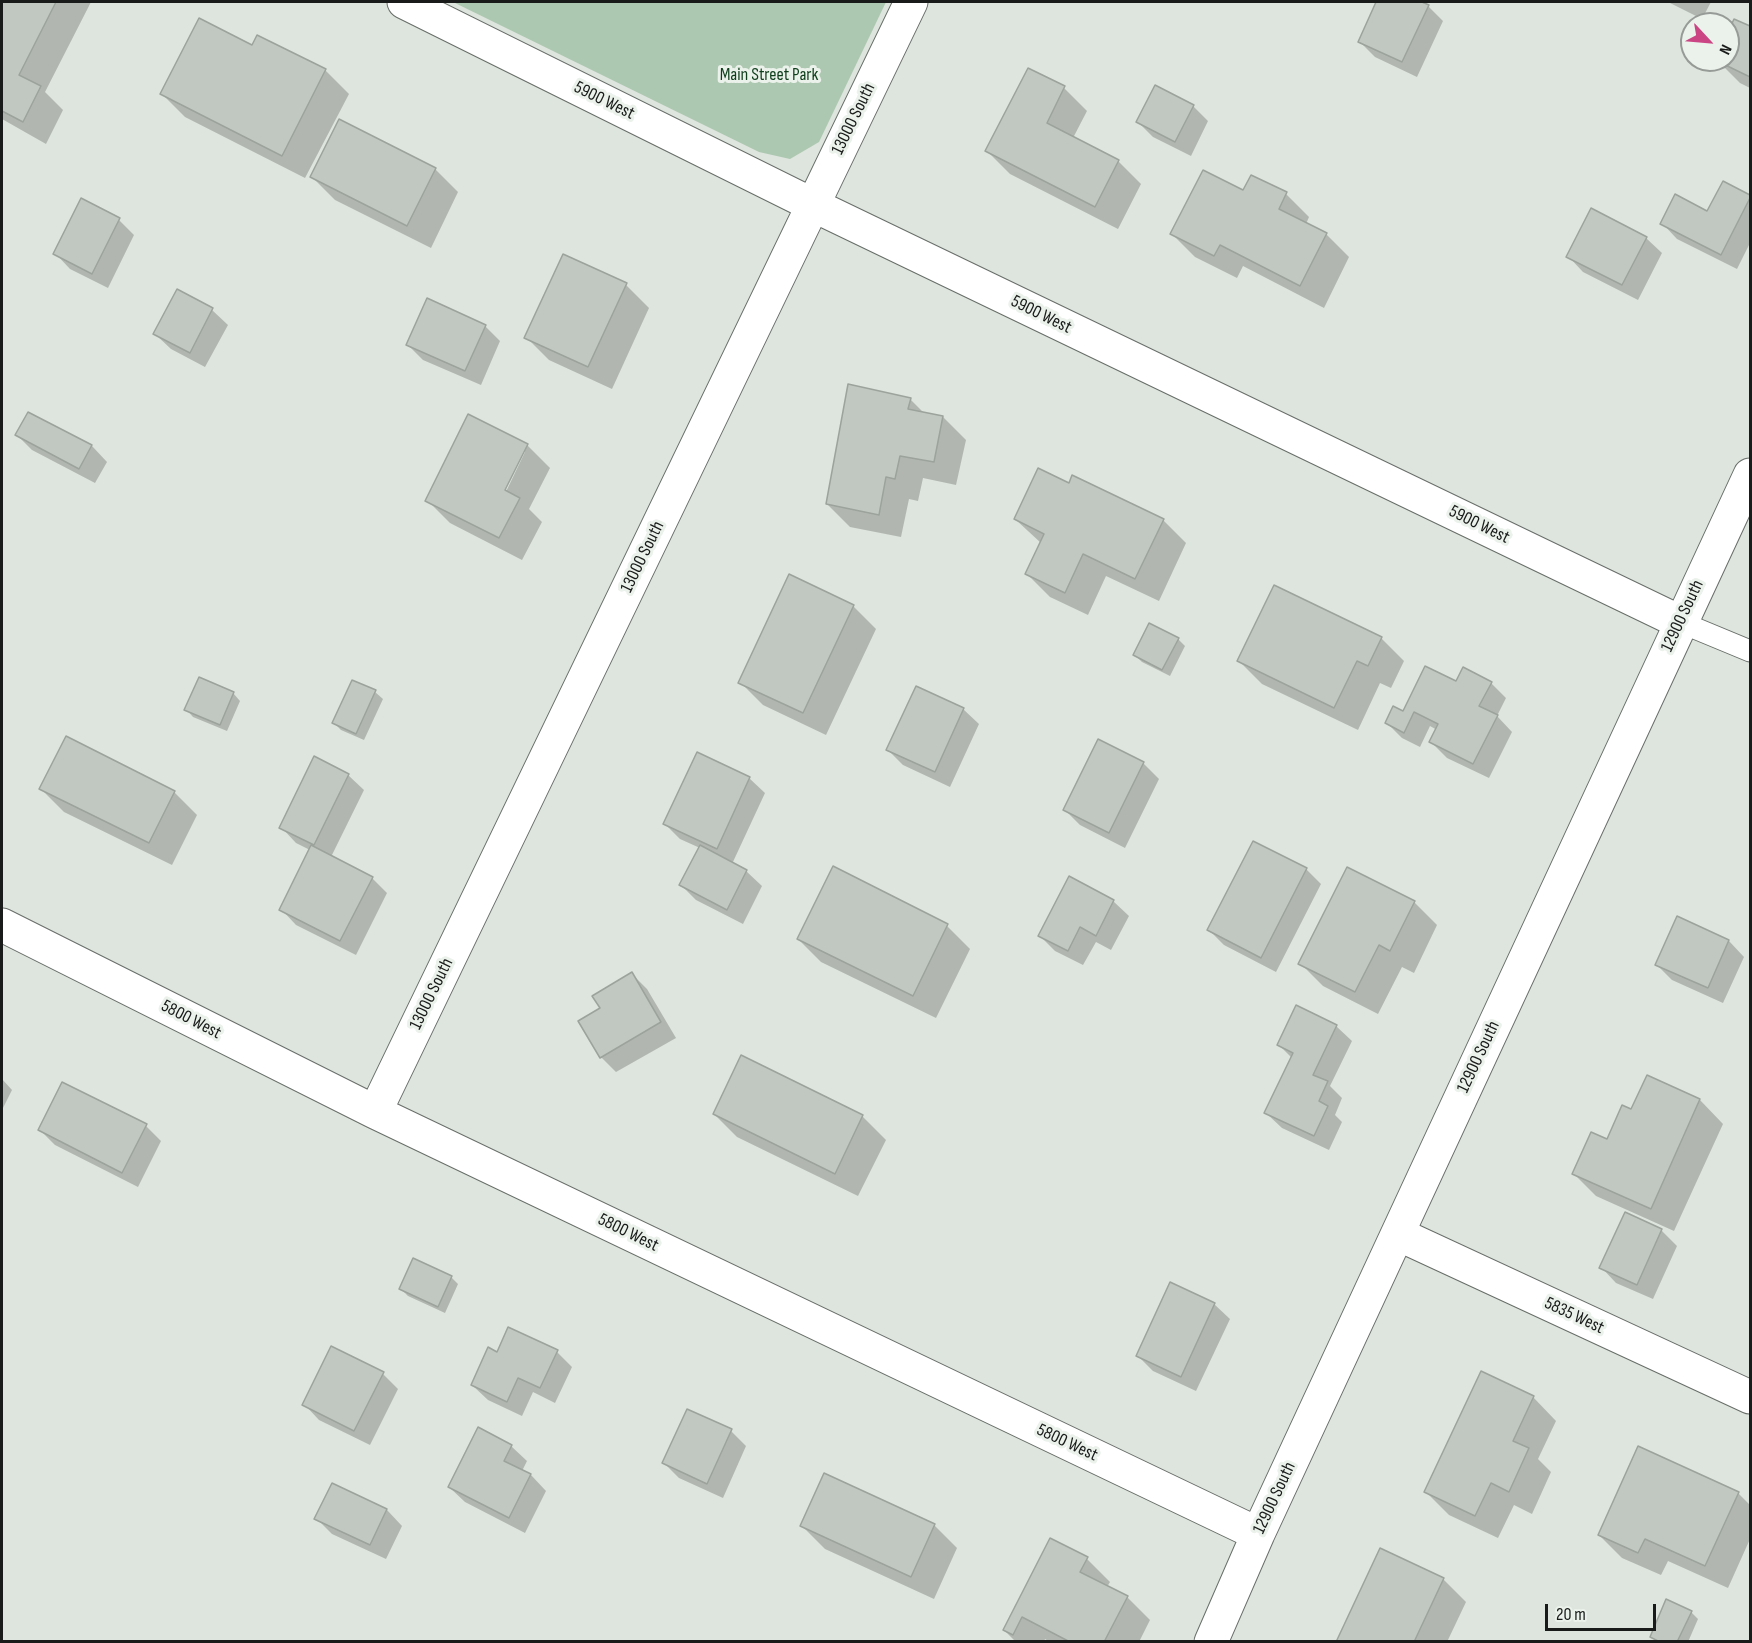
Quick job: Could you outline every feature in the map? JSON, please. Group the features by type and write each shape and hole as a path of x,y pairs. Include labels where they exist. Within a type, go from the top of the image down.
{"street":[{"name":"5900 West","path":"404,2 813,205 1680,622"},
{"name":"13000 South","path":"375,1112 911,2"},
{"name":"12900 South","path":"1211,1641 1258,1534 1750,475"},
{"name":"5800 West","path":"2,925 375,1112 1258,1534"},
{"name":"5835 West","path":"1398,1234 1750,1397"}],"lane":[{"path":"1680,622 1750,651"}],"green space":[{"name":"Main Street Park","path":"453,2 886,2 819,142 790,159 759,152"}],"building":[{"path":"2,2 56,2 19,75 41,86 23,122 2,111"},
{"path":"1376,2 1422,2 1429,5 1402,62 1358,42"},
{"path":"199,18 252,45 257,35 326,69 282,156 160,94"},
{"path":"1740,22 1750,26 1750,77 1740,72"},
{"path":"1028,68 1065,86 1047,123 1119,160 1095,207 985,151"},
{"path":"1155,85 1194,105 1175,142 1136,122"},
{"path":"339,119 436,168 407,226 310,177"},
{"path":"1203,170 1243,190 1251,175 1287,192 1279,209 1327,233 1300,286 1220,245 1214,256 1170,234"},
{"path":"1723,181 1750,195 1750,198 1721,255 1660,224 1675,194 1707,211"},
{"path":"81,198 120,218 92,274 53,254"},
{"path":"1591,208 1647,237 1622,285 1566,257"},
{"path":"563,254 627,283 588,367 524,338"},
{"path":"177,289 213,308 190,353 153,334"},
{"path":"427,298 486,325 465,371 406,345"},
{"path":"848,384 911,398 908,409 943,416 934,462 900,456 895,479 886,477 879,515 826,504"},
{"path":"28,412 92,445 79,469 15,435"},
{"path":"468,414 528,444 505,490 520,498 499,538 425,501"},
{"path":"1038,468 1069,483 1072,475 1164,519 1135,579 1083,554 1065,593 1025,574 1044,534 1014,519"},
{"path":"789,574 854,605 803,713 738,683"},
{"path":"1274,585 1382,637 1368,666 1357,661 1334,708 1237,661"},
{"path":"1149,623 1179,638 1162,670 1133,655"},
{"path":"1425,666 1456,681 1463,667 1492,682 1479,706 1498,715 1473,764 1429,742 1438,724 1414,712 1404,733 1385,723 1393,706 1403,711"},
{"path":"199,677 234,692 220,725 184,710"},
{"path":"352,680 376,690 356,734 332,723"},
{"path":"916,686 964,708 935,772 886,750"},
{"path":"66,736 175,791 149,843 39,789"},
{"path":"1098,739 1144,762 1109,833 1063,810"},
{"path":"697,752 750,777 717,849 663,824"},
{"path":"314,756 349,774 314,845 279,828"},
{"path":"1253,841 1307,868 1261,958 1207,930"},
{"path":"311,845 373,877 340,941 279,910"},
{"path":"700,845 747,870 727,910 679,885"},
{"path":"833,866 948,924 913,996 797,939"},
{"path":"1347,867 1415,901 1390,951 1379,945 1355,992 1298,964"},
{"path":"1069,876 1114,900 1096,936 1080,927 1068,951 1038,936"},
{"path":"1677,916 1729,940 1708,988 1655,965"},
{"path":"632,972 661,1022 600,1058 578,1021 600,1008 592,996"},
{"path":"1296,1005 1337,1025 1313,1075 1328,1081 1319,1101 1328,1106 1314,1136 1264,1113 1293,1053 1277,1045"},
{"path":"741,1055 863,1115 835,1174 713,1114"},
{"path":"1647,1075 1700,1099 1651,1209 1572,1174 1591,1132 1607,1139 1622,1105 1631,1109"},
{"path":"62,1082 147,1124 122,1173 38,1130"},
{"path":"1625,1212 1662,1229 1637,1285 1599,1268"},
{"path":"413,1258 452,1276 438,1307 399,1289"},
{"path":"1170,1282 1215,1303 1181,1377 1136,1356"},
{"path":"508,1327 558,1350 540,1388 518,1378 507,1402 471,1385 488,1347 497,1352"},
{"path":"331,1346 384,1372 354,1431 302,1405"},
{"path":"1481,1371 1534,1396 1513,1441 1529,1448 1509,1492 1491,1483 1475,1516 1424,1492"},
{"path":"687,1409 732,1429 707,1484 662,1463"},
{"path":"478,1427 512,1445 504,1461 531,1474 509,1518 448,1487"},
{"path":"1638,1446 1739,1492 1705,1566 1645,1539 1638,1553 1598,1535"},
{"path":"824,1473 935,1524 911,1577 800,1526"},
{"path":"332,1483 387,1509 370,1545 314,1519"},
{"path":"1050,1538 1088,1557 1080,1572 1128,1596 1104,1642 1070,1642 1022,1617 1013,1635 1003,1630"},
{"path":"1380,1548 1444,1578 1414,1642 1336,1642"},
{"path":"1666,1599 1692,1611 1677,1642 1660,1642 1650,1637"}]}
